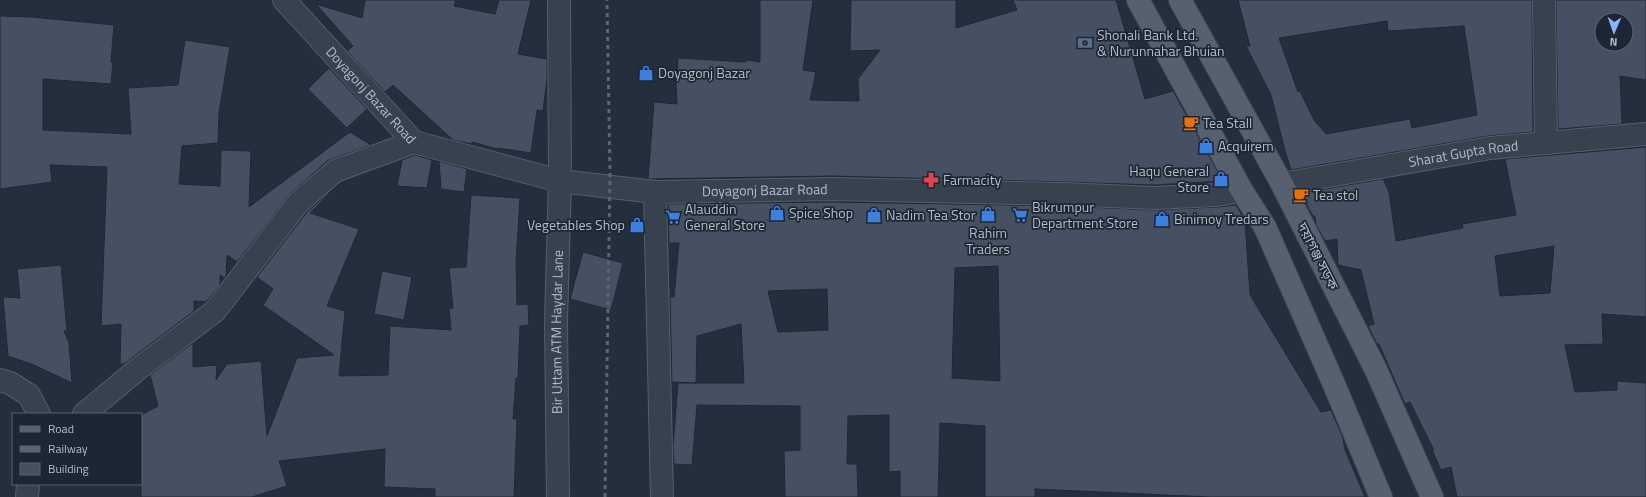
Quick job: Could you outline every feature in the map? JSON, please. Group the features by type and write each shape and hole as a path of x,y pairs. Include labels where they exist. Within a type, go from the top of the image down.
{"main road":[{"path":"1138,0 1242,191 1265,227 1336,389 1381,497"},
{"name":"দয়াগঞ্জ সড়ক","path":"1180,0 1282,184 1376,370 1432,497"}],"street":[{"name":"Doyagonj Bazar Road","path":"284,0 414,142 560,181 655,192 832,189 1063,194 1154,198 1216,195 1242,191"},
{"name":"Bir Uttam ATM Haydar Lane","path":"558,497 556,321 560,181 559,0"},
{"path":"1544,0 1546,143"},
{"name":"Sharat Gupta Road","path":"1282,184 1490,148 1646,134"},
{"path":"85,413 138,369 215,311 298,204 335,171 414,142"},
{"path":"655,192 662,497"},
{"path":"0,380 10,383 29,395 38,413"},
{"path":"27,497 28,485"}],"building":[{"path":"365,0 456,0 454,6 495,14 499,0 531,0 518,54 547,59 547,78 543,111 537,110 531,153 497,149 472,142 472,144 453,140 393,85 385,92 347,51 353,46 316,4 362,18"},
{"path":"760,0 813,0 803,70 816,72 810,100 859,101 858,79 880,50 850,51 851,0 956,0 956,28 1017,10 1013,0 1116,0 1145,99 1173,91 1223,181 1154,185 832,176 648,179 654,102 677,104 676,81 678,58 746,62 746,60 760,62"},
{"path":"1238,0 1532,0 1533,132 1488,136 1291,170 1271,95 1246,46 1250,46","holes":["1387,21 1388,31 1464,26 1477,115 1412,128 1410,119 1326,134 1314,120 1300,91 1298,92 1279,38"]},
{"path":"1556,0 1646,0 1646,80 1620,76 1622,124 1558,129"},
{"path":"0,16 32,17 114,25 111,84 43,79 43,130 131,134 128,88 178,85 185,40 230,47 219,113 218,143 182,146 179,184 220,186 221,150 251,151 249,207 350,132 371,145 327,161 290,194 237,262 227,255 226,276 224,278 220,275 220,285 206,302 194,301 194,311 124,364 120,364 121,324 101,326 107,167 50,165 52,182 0,189"},
{"path":"329,68 367,109 347,128 308,89"},
{"path":"1646,147 1646,317 1602,314 1603,344 1565,345 1575,392 1617,390 1617,381 1646,383 1646,497 1457,497 1451,467 1441,470 1432,450 1434,450 1410,402 1405,404 1379,344 1377,344 1368,326 1374,324 1361,270 1338,265 1337,239 1325,241 1316,225 1315,217 1311,213 1301,193 1383,179 1389,192 1396,241 1463,228 1462,224 1516,215 1505,159","holes":["1554,246 1550,293 1500,296 1495,256"]},
{"path":"415,155 432,160 427,188 397,186 402,160"},
{"path":"439,161 467,169 464,192 441,189"},
{"path":"341,182 310,213 359,229 327,306 345,311 339,376 388,375 390,326 451,330 449,309 453,308 449,268 466,267 471,195 520,198 516,263 517,305 528,304 529,325 520,326 518,378 516,378 513,419 517,419 514,497 435,497 435,489 384,487 385,449 279,461 287,486 252,497 141,497 142,414 158,406 150,375 193,343 193,367 217,365 216,380 227,364 261,361 267,436 297,358 334,355 263,305 273,289 257,277 307,212"},
{"path":"832,202 1063,206 1153,210 1236,205 1245,220 1250,295 1321,412 1331,410 1343,438 1345,450 1365,497 1210,497 1035,489 1035,497 985,497 985,426 940,423 938,497 900,497 900,471 889,472 889,415 848,416 847,464 857,464 858,497 785,497 784,451 800,450 800,406 697,405 692,465 674,464 673,447 678,383 696,383 672,382 670,297 674,297 679,243 669,243 668,204","holes":["998,266 1000,381 952,378 955,268","827,289 828,330 778,332 768,291","741,324 744,383 696,383 697,336"]},
{"path":"583,252 623,263 611,310 570,299"},
{"path":"61,265 67,331 64,331 69,343 72,383 34,365 8,356 3,297 20,298 17,269"},
{"path":"382,271 412,277 404,320 374,314"}],"railway":[{"path":"605,497 610,175 607,0"}],"place":[{"name":"Shonali Bank Ltd. & Nurunnahar Bhuian","path":"1085,43"},
{"name":"Doyagonj Bazar","path":"646,73"},
{"name":"Tea Stall","path":"1191,123"},
{"name":"Acquirem","path":"1206,146"},
{"name":"Haqu General Store","path":"1221,179"},
{"name":"Farmacity","path":"931,180"},
{"name":"Tea stol","path":"1301,195"},
{"name":"Spice Shop","path":"777,213"},
{"name":"Rahim Traders","path":"988,214"},
{"name":"Nadim Tea Stor","path":"874,215"},
{"name":"Bikrumpur Department Store","path":"1020,215"},
{"name":"Alauddin General Store","path":"673,217"},
{"name":"Binimoy Tredars","path":"1162,219"},
{"name":"Vegetables Shop","path":"637,225"}]}
